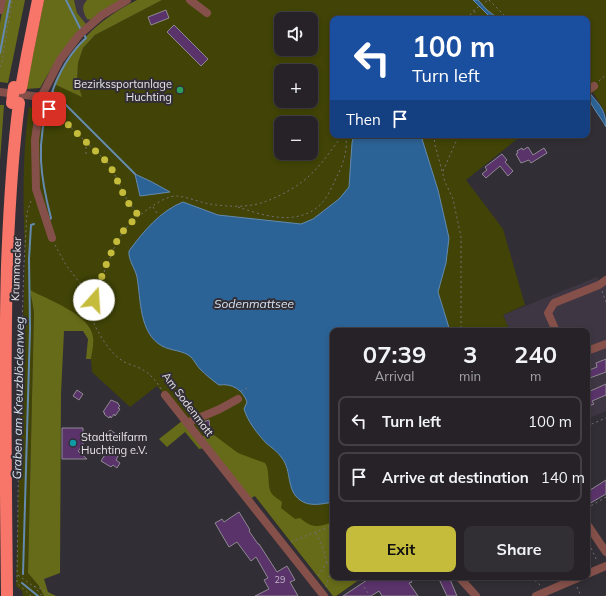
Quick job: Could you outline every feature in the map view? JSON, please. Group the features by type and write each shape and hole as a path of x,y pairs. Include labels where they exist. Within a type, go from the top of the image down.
{"highway":[{"path":"0,255 4,176 30,0"},
{"path":"17,87 27,55 38,0"},
{"path":"7,596 5,357 9,223 16,127 15,103"}],"street":[{"path":"0,10 2,0"},
{"path":"52,238 40,206 36,190 35,146 41,97 60,60 82,33 102,15 127,0"},
{"path":"190,0 207,13"},
{"path":"0,92 41,97"},
{"path":"555,328 548,313 554,303 603,283"},
{"path":"590,351 606,344"},
{"name":"Am Sodenmatt","path":"165,395 324,596"},
{"path":"187,422 220,409 239,395"},
{"path":"590,528 606,552"},
{"path":"590,573 603,567"},
{"path":"462,580 476,596"},
{"path":"536,596 573,580"}],"path":[{"path":"0,67 2,63 12,0"},
{"path":"469,16 476,8 488,0 505,16"},
{"path":"474,10 477,16"},
{"path":"590,89 606,74"},
{"path":"49,109 54,111 107,162 113,171 126,200 139,216"},
{"path":"237,206 251,206 267,201 299,185 316,169 342,138"},
{"path":"237,206 278,218 291,218 313,210 322,203 340,172 344,160 347,141 346,138"},
{"path":"434,138 445,182 453,199 461,237 461,328"},
{"path":"442,171 457,138"},
{"path":"86,142 86,157"},
{"name":"Krummacker","path":"17,575 19,419 24,263 27,213 36,190"},
{"name":"Am Sodenmatt","path":"165,395 154,377 144,370 123,361 110,349 94,324 92,312 94,300 101,279 119,238 126,228 139,216 165,199 176,196 211,204 237,206"},
{"path":"153,206 157,213"},
{"path":"52,238 66,265 94,300"},
{"path":"603,283 606,302"},
{"path":"239,395 247,388"},
{"path":"590,425 606,418"},
{"path":"590,506 606,497"},
{"path":"284,544 330,526"},
{"path":"316,533 327,564"},
{"path":"590,544 603,567"},
{"path":"313,582 330,559"},
{"path":"324,596 330,574"},
{"path":"17,575 33,586 42,596"},
{"path":"17,575 17,583 31,596"},
{"path":"534,580 545,592"},
{"path":"33,586 42,589 51,596"},
{"path":"364,587 370,596"}],"shaded area":[{"path":"4,0 25,0 8,83 0,82 0,23"},
{"path":"44,0 74,0 77,13 86,24 58,57 40,88 26,89"},
{"path":"74,0 87,0 84,3 91,20 86,24 77,13"},
{"path":"87,0 120,0 91,20 87,19 83,7"},
{"path":"137,0 162,0 95,35 83,48 78,63 77,82 82,97 54,84 69,57 88,34 111,15"},
{"path":"162,0 606,0 606,114 593,92 590,94 590,16 330,16 330,138 518,138 466,180 503,229 525,305 503,315 509,328 330,328 330,580 359,580 336,596 333,596 255,496 157,386 130,407 92,372 91,359 93,337 30,291 34,312 28,573 39,586 44,596 23,596 22,591 16,586 25,256 24,163 29,107 46,112 54,84 81,96 77,82 78,63 83,48 95,35"},
{"path":"0,105 4,105 0,161"},
{"path":"597,277 601,285 606,284 606,411 590,418 590,328 509,328 503,315"},
{"path":"30,290 57,303 76,315 84,321 90,329 93,337 91,359 86,359 88,339 83,331 64,331 61,394 60,573 44,579 48,592 56,596 44,596 39,586 28,573 34,312"},
{"path":"182,421 195,437 214,435 238,453 265,463 268,471 270,491 282,502 281,508 295,519 300,518 312,525 319,526 330,523 330,580 359,580 336,596 333,596 255,496 246,501 204,448 199,449 185,432 167,447 159,439"}],"water":[{"path":"473,0 478,0 495,16 489,16"},
{"path":"590,93 603,110 606,120 606,127 591,104"},
{"name":"Sodenmattsee","path":"353,138 422,138 438,190 449,238 446,263 438,292 449,328 330,328 330,502 307,504 300,500 293,491 285,463 282,458 266,443 250,423 244,409 247,402 243,394 233,386 219,385 200,369 191,357 184,353 162,346 154,340 149,333 142,315 137,277 129,251 159,216 183,202 218,215 301,224 313,219 339,199 349,187"},
{"path":"135,174 152,182 170,192 140,196"}],"building":[{"path":"166,10 169,18 151,25 148,17"},
{"path":"174,25 208,59 201,66 167,32"},
{"path":"528,147 533,155 544,148 547,153 531,163 529,160 521,163 516,154 518,153 517,151"},
{"path":"502,154 507,160 505,162 513,171 508,176 500,166 486,178 482,174 487,170 485,167"},
{"path":"606,359 606,372 590,378 590,370 597,367 596,363"},
{"path":"606,384 606,395 592,401 594,404 590,406 590,391"},
{"path":"77,390 83,394 79,400 73,396"},
{"path":"111,400 118,403 120,406 118,408 120,409 115,416 114,414 111,418 110,416 109,418 103,412"},
{"path":"209,420 210,429 204,430 203,422"},
{"name":"Stadtteilfarm Huchting e.V.","path":"62,428 83,428 83,445 78,451 87,459 62,459"},
{"path":"110,430 116,434 109,443 102,438"},
{"path":"108,450 118,456 116,460 120,463 117,468 113,465 111,467 101,461"},
{"path":"606,480 606,494 590,503 590,490"},
{"path":"239,512 250,530 249,531 277,572 287,566 295,580 290,582 298,596 255,596 269,589 264,580 268,578 256,557 251,561 237,542 229,547 215,523 222,519 224,522"},
{"path":"367,580 410,580 412,582 409,583 418,596 382,596 379,591 371,596 343,596"},
{"path":"439,580 450,580 457,596 447,596"}],"waterway":[{"path":"0,53 10,0"},
{"name":"Graben am Kreuzblöckenweg","path":"66,0 81,30"},
{"name":"Graben am Kreuzblöckenweg","path":"50,219 44,190 41,161 41,145 46,111 58,78 66,63 86,38 83,33"},
{"path":"53,92 135,174"},
{"name":"Graben am Kreuzblöckenweg","path":"23,574 30,328 29,259 31,225 34,224"},
{"name":"Graben am Kreuzblöckenweg","path":"22,583 38,596"}],"place":[{"name":"Bezirkssportanlage Huchting","path":"180,90"},
{"name":"Stadtteilfarm Huchting e.V.","path":"73,443"}],"route":[{"path":"49,109 54,111 107,162 113,171 126,200 139,216 126,228 119,238 101,279 94,300"}]}
